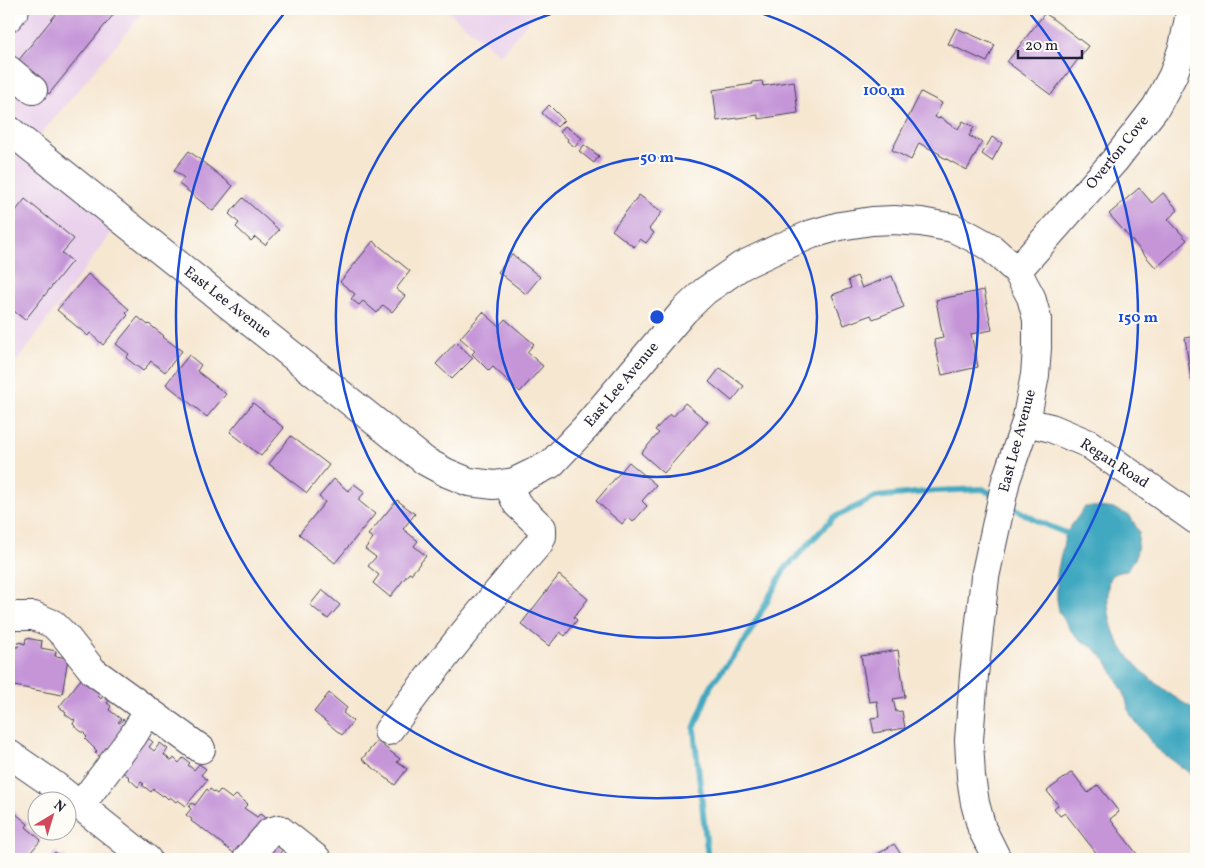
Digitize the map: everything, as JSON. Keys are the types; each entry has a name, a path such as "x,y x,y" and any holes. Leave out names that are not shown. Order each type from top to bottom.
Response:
{"street":[{"path":"9,16 15,9"},
{"name":"Overton Cove","path":"1017,271 1115,160 1156,108 1173,75 1183,47 1190,18"},
{"path":"9,70 33,90"},
{"name":"East Lee Avenue","path":"9,130 425,461 469,482 494,485 514,482 551,464 585,428 684,311 705,291 741,266 812,234 840,226 872,221 921,222 953,228 990,247 1017,271 1032,297 1037,319 1035,375 1026,422 1006,480 985,577 969,740 971,777 975,803 982,829 997,859"},
{"name":"Regan Road","path":"1026,422 1052,428 1089,444 1196,520"},
{"path":"388,731 460,638 540,543 542,528 517,504 507,483"},
{"path":"9,616 34,616 53,624 66,637 92,671 201,749"},
{"path":"80,806 133,736 148,711"},
{"path":"9,754 54,785 147,859"},
{"path":"247,859 270,832 279,829 316,859"}],"shaded area":[{"path":"9,9 146,9 30,147 121,219 9,372"},
{"path":"445,9 539,9 500,55"}],"water":[{"path":"1085,507 1115,509 1130,516 1139,532 1136,557 1127,571 1113,574 1109,579 1108,609 1110,620 1121,646 1139,668 1162,688 1196,710 1196,778 1156,748 1130,714 1124,693 1107,662 1095,649 1079,639 1070,630 1059,611 1057,573 1066,533"}],"building":[{"path":"60,9 118,9 49,94 14,66"},
{"path":"1045,13 1088,46 1051,95 1007,62"},
{"path":"956,28 995,45 987,62 948,44"},
{"path":"762,81 763,86 794,81 798,113 758,119 758,115 717,121 713,90"},
{"path":"921,92 942,103 935,117 939,119 940,117 958,129 963,121 974,127 969,136 982,142 967,170 919,143 911,160 892,150"},
{"path":"549,105 564,120 557,127 542,113"},
{"path":"565,126 582,138 575,147 560,132"},
{"path":"992,137 1002,143 992,161 982,154"},
{"path":"584,145 599,156 594,163 579,151"},
{"path":"189,151 233,186 213,211 179,184 184,178 174,170"},
{"path":"1139,188 1152,203 1163,193 1178,210 1168,219 1187,240 1156,268 1109,214"},
{"path":"639,195 662,212 649,229 654,233 646,243 640,239 634,247 612,230"},
{"path":"243,198 279,230 265,245 255,237 251,241 236,227 239,223 229,214"},
{"path":"25,199 74,239 62,253 72,261 25,320 14,311 9,317 9,220"},
{"path":"373,241 410,271 396,289 405,296 392,312 383,305 377,313 363,301 359,305 351,299 355,294 340,282"},
{"path":"512,254 540,277 526,294 498,272"},
{"path":"88,274 129,309 126,313 128,315 103,345 90,333 88,336 57,310"},
{"path":"857,276 862,288 892,276 904,307 873,319 871,315 844,325 832,295 851,288 848,280"},
{"path":"984,290 992,330 971,334 978,367 942,375 934,340 943,338 936,300"},
{"path":"483,312 499,326 505,319 534,344 527,352 543,366 520,392 493,367 489,371 472,354 475,351 460,338"},
{"path":"138,317 182,351 165,372 151,361 143,371 126,358 129,354 116,344"},
{"path":"1196,336 1196,379 1191,380 1185,338"},
{"path":"456,342 473,358 452,379 436,364"},
{"path":"189,355 201,365 197,371 226,394 207,417 166,384"},
{"path":"720,368 744,386 732,401 709,382"},
{"path":"253,403 284,428 261,456 230,432"},
{"path":"685,403 708,422 664,473 641,453 659,433 655,430 670,414 673,417"},
{"path":"291,436 329,465 307,493 269,464"},
{"path":"629,462 656,485 642,501 647,506 633,522 628,517 622,524 596,501"},
{"path":"334,479 348,491 354,484 365,492 358,500 375,514 335,563 299,534 325,502 319,497"},
{"path":"397,500 415,514 403,529 418,541 414,546 426,556 411,574 409,573 390,597 373,583 379,575 368,566 376,557 365,549 373,538 368,535"},
{"path":"559,575 588,599 574,617 577,620 565,636 560,632 549,646 521,624"},
{"path":"322,590 340,605 328,619 310,605"},
{"path":"26,638 42,641 41,648 56,651 55,656 68,658 62,695 9,685 9,646 18,647 19,642 25,644"},
{"path":"898,650 905,697 893,699 896,712 902,711 905,728 874,733 871,718 879,717 877,701 869,702 861,656"},
{"path":"85,674 101,693 98,696 101,699 104,694 110,699 107,703 111,706 109,710 121,719 118,722 120,723 123,719 129,724 102,758 95,753 97,751 85,739 87,737 85,733 75,727 73,724 75,720 65,714 66,712 59,707"},
{"path":"329,693 347,708 343,713 353,721 342,735 314,712"},
{"path":"145,736 153,742 149,747 154,751 160,743 168,749 164,755 172,761 174,758 179,763 183,758 190,763 188,765 194,770 199,764 206,769 201,775 207,780 186,806 178,800 176,802 170,797 168,799 153,789 151,792 141,782 138,787 118,769"},
{"path":"377,741 400,759 397,762 407,769 395,785 362,759"},
{"path":"1072,772 1088,793 1098,785 1119,812 1110,819 1140,858 1101,859 1065,813 1060,816 1054,808 1058,805 1047,791"},
{"path":"207,789 217,794 220,790 232,799 236,795 248,804 244,808 257,817 260,814 267,819 240,858 191,821 192,819 186,815 191,809 189,807 192,803 195,805"},
{"path":"9,808 28,824 26,827 28,829 28,840 41,840 25,859 9,859"},
{"path":"276,843 283,849 280,853 287,859 262,859"},
{"path":"894,844 904,859 870,859"},
{"path":"55,852 62,857 63,855 69,859 49,859"},
{"path":"290,855 295,859 287,859"}],"waterway":[{"path":"708,859 694,729 711,685 745,641 784,570 833,518 876,497 935,491 983,489 996,497"},
{"path":"1007,504 1039,522 1066,533"}]}
